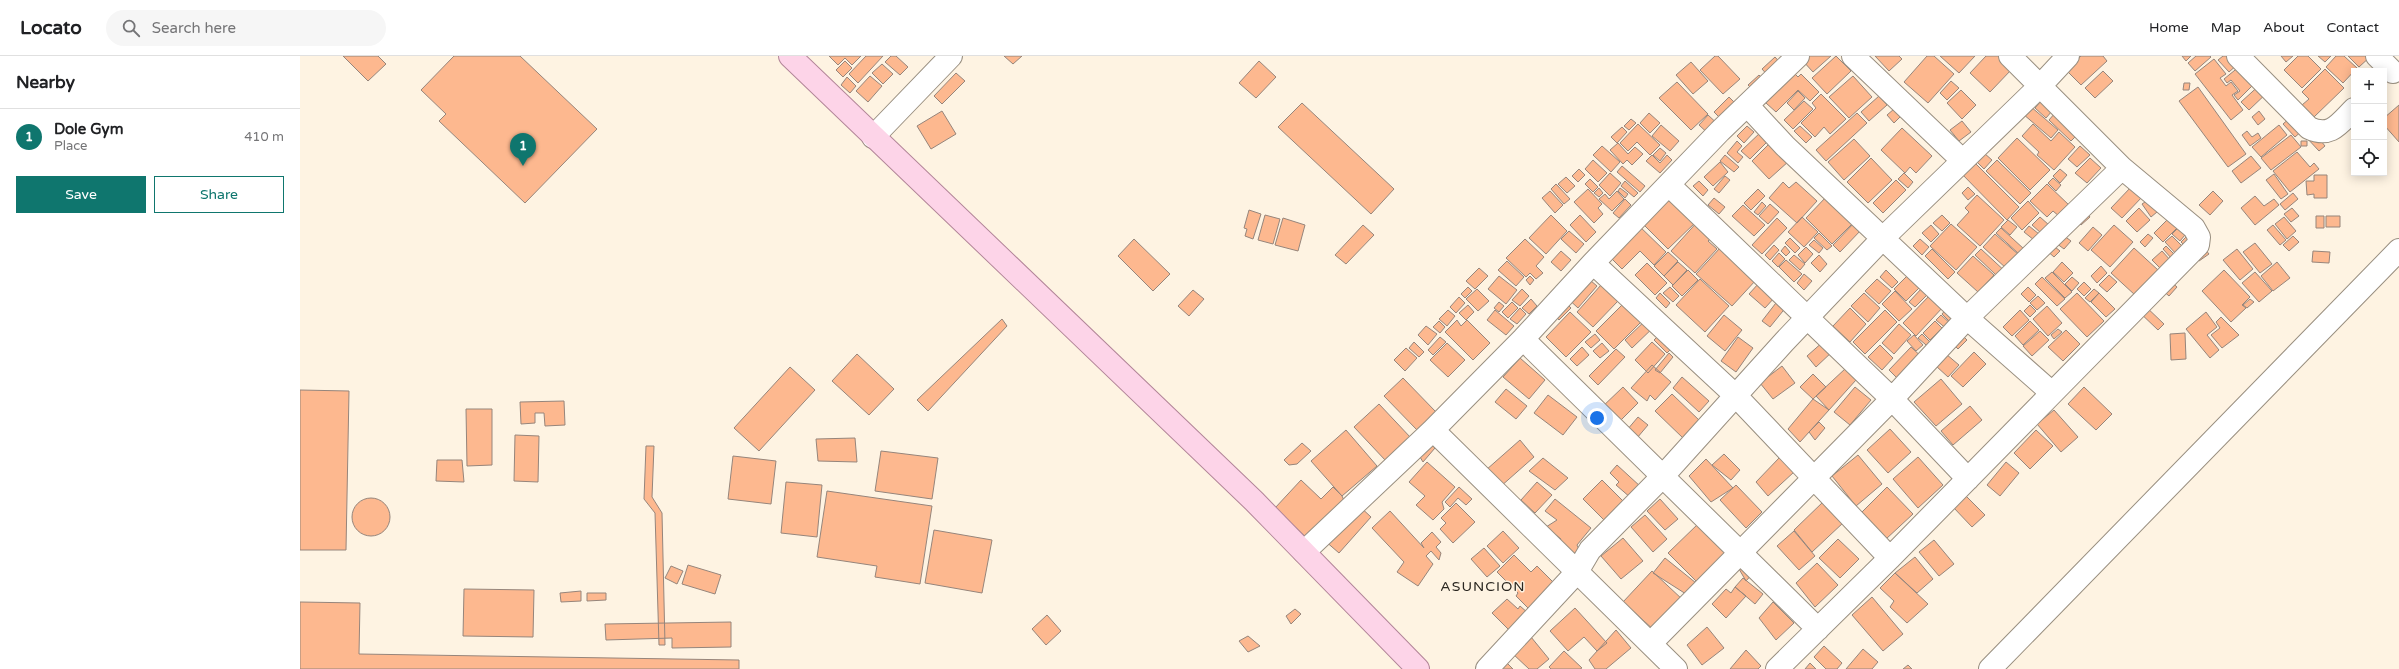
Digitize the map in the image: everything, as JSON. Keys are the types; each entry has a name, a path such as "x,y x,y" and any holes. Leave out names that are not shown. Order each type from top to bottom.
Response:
{"main road":[{"path":"790,56 1254,501 1418,669"}],"street":[{"path":"873,137 951,56"},
{"path":"1304,552 1433,430 1523,339 1593,263 1746,105 1798,56"},
{"path":"1853,56 1962,160"},
{"path":"1777,669 1890,558 2198,245 2199,237 2194,228 2122,168 2041,85 2010,56"},
{"path":"1487,669 1577,572 1590,550 1663,476 1882,238 2041,85 2068,56"},
{"path":"2238,56 2309,128 2318,132 2326,132 2335,127 2351,112"},
{"path":"2377,56 2392,73"},
{"path":"1746,105 1785,146 1882,238 1967,318 2052,394"},
{"path":"1651,643 1892,399 1967,318 2122,168"},
{"path":"1669,185 1806,319 1892,399 1968,479"},
{"path":"1990,669 2399,250"},
{"path":"1593,263 1736,396 1815,477 1890,558"},
{"path":"1523,339 1818,629"},
{"path":"1433,430 1676,669"}],"building":[{"path":"343,56 378,56 386,64 368,81"},
{"path":"454,56 520,56 597,129 525,203 439,121 446,114 421,90"},
{"path":"829,56 861,56 852,65 845,58 838,65"},
{"path":"866,56 883,56 858,83 849,74"},
{"path":"891,56 896,56 908,67 900,75 885,62"},
{"path":"1004,56 1022,56 1013,64"},
{"path":"1715,56 1718,56 1740,79 1723,94 1700,70"},
{"path":"1806,56 1831,56 1813,72 1802,60"},
{"path":"1836,56 1851,71 1827,94 1812,78"},
{"path":"1875,56 1899,56 1902,59 1889,71"},
{"path":"1927,56 1934,56 1954,74 1928,103 1904,82"},
{"path":"1940,56 1975,56 1959,73"},
{"path":"1986,56 1998,56 2012,69 1990,92 1970,73"},
{"path":"2081,56 2103,56 2107,61 2081,85 2066,70"},
{"path":"2182,56 2191,56 2186,61"},
{"path":"2196,56 2211,57 2195,71 2188,63"},
{"path":"2223,56 2230,56 2238,64 2229,72 2218,60"},
{"path":"2281,56 2293,56 2286,62"},
{"path":"2298,56 2308,56 2321,69 2302,88 2284,70"},
{"path":"2318,56 2331,56 2325,62"},
{"path":"2336,56 2344,56 2357,68 2351,68 2351,74 2343,83 2326,67"},
{"path":"2348,56 2371,56 2359,67"},
{"path":"1775,57 1783,66 1770,78 1762,69"},
{"path":"2214,59 2226,74 2220,78 2226,86 2231,82 2238,91 2232,95 2243,110 2231,120 2195,74"},
{"path":"845,61 852,68 843,77 836,70"},
{"path":"1259,61 1276,77 1256,98 1239,83"},
{"path":"1691,62 1708,81 1693,94 1676,75"},
{"path":"882,64 893,74 883,84 872,73"},
{"path":"2240,66 2255,83 2238,100 2234,95 2240,91 2231,80 2227,83 2224,79"},
{"path":"2325,69 2344,88 2314,117 2302,105 2309,99 2302,92"},
{"path":"2103,71 2113,81 2095,98 2085,88"},
{"path":"956,73 965,81 942,104 934,96"},
{"path":"1795,74 1798,77 1801,74 1819,92 1810,101 1798,90 1776,112 1766,103"},
{"path":"1759,75 1766,82 1755,92 1748,85"},
{"path":"870,76 882,86 868,102 856,91"},
{"path":"1853,76 1872,97 1849,118 1829,97"},
{"path":"847,77 856,86 850,93 841,85"},
{"path":"1951,81 1959,88 1947,100 1940,93"},
{"path":"1677,82 1708,114 1691,130 1659,98"},
{"path":"2263,82 2270,90 2249,110 2241,102"},
{"path":"2184,83 2190,83 2189,90 2183,90"},
{"path":"2198,87 2246,154 2228,167 2179,101"},
{"path":"1961,90 1976,105 1962,119 1947,103"},
{"path":"1798,91 1805,98 1794,110 1787,103"},
{"path":"1821,94 1846,119 1830,134 1824,127 1815,137 1801,123 1816,108 1812,103"},
{"path":"1879,96 1887,105 1869,121 1861,112"},
{"path":"1729,97 1740,108 1725,123 1714,112"},
{"path":"1804,101 1813,109 1793,129 1784,120"},
{"path":"2041,101 2052,111 2046,118 2035,108"},
{"path":"1302,103 1394,189 1371,214 1278,127"},
{"path":"2399,105 2399,142 2387,128 2387,115"},
{"path":"2030,106 2058,130 2051,138 2023,114"},
{"path":"1894,109 1901,116 1894,123 1887,115"},
{"path":"942,111 956,134 931,149 917,126"},
{"path":"2259,111 2265,119 2258,125 2252,117"},
{"path":"1649,113 1660,123 1650,133 1640,123"},
{"path":"1857,113 1867,123 1826,161 1816,150"},
{"path":"2055,113 2077,135 2071,141 2049,120"},
{"path":"1708,115 1721,127 1712,137 1699,125"},
{"path":"2291,117 2303,130 2295,137 2283,124"},
{"path":"1631,119 1636,123 1629,130 1624,126"},
{"path":"1962,121 1971,132 1959,141 1950,130"},
{"path":"1638,124 1660,145 1650,155 1637,142 1628,151 1620,143"},
{"path":"2033,124 2051,141 2059,132 2075,147 2054,170 2037,155 2039,152 2022,136"},
{"path":"1661,125 1679,141 1670,151 1652,136"},
{"path":"2279,125 2287,135 2261,157 2252,147"},
{"path":"1747,126 1754,132 1744,143 1737,136"},
{"path":"1800,126 1812,137 1806,143 1794,131"},
{"path":"1622,127 1627,132 1617,143 1611,137"},
{"path":"1902,128 1932,156 1916,173 1910,167 1905,173 1881,150"},
{"path":"1762,131 1770,139 1750,159 1741,151"},
{"path":"2247,131 2252,137 2258,133 2261,138 2250,146 2242,135"},
{"path":"2313,131 2325,146 2319,151 2306,137"},
{"path":"2291,135 2301,147 2271,170 2261,158"},
{"path":"2017,138 2050,170 2030,190 1998,158"},
{"path":"1854,139 1870,156 1844,180 1828,162"},
{"path":"1737,141 1742,146 1737,152 1743,157 1738,163 1727,153"},
{"path":"2301,141 2307,141 2307,146 2301,146"},
{"path":"1771,142 1789,161 1769,179 1752,161"},
{"path":"1618,143 1628,154 1635,147 1643,154 1632,165 1627,160 1623,164 1610,150"},
{"path":"1602,146 1620,162 1611,172 1593,155"},
{"path":"2080,146 2090,155 2077,167 2068,159"},
{"path":"1660,148 1666,153 1660,161 1653,155"},
{"path":"2297,152 2310,167 2314,163 2319,169 2290,192 2273,171"},
{"path":"1984,153 1992,160 1984,169 1976,161"},
{"path":"1652,155 1660,163 1667,155 1672,160 1660,173 1646,161"},
{"path":"1725,155 1739,167 1734,172 1720,161"},
{"path":"2251,156 2261,168 2241,183 2232,171"},
{"path":"1871,158 1892,180 1868,203 1847,182"},
{"path":"1970,158 2019,207 2007,220 1958,170"},
{"path":"2090,158 2101,168 2087,183 2075,173"},
{"path":"1593,160 1607,173 1598,182 1585,169"},
{"path":"1997,160 2031,193 2020,204 1986,171"},
{"path":"1720,162 1728,172 1713,186 1704,177"},
{"path":"1622,166 1645,186 1640,192 1617,172"},
{"path":"1579,169 1585,175 1578,182 1572,176"},
{"path":"2060,169 2067,175 2060,183 2053,176"},
{"path":"1610,173 1621,183 1610,196 1599,185"},
{"path":"1904,173 1913,182 1908,188 1898,179"},
{"path":"2274,174 2288,194 2281,199 2266,180"},
{"path":"2314,175 2327,175 2327,198 2314,198 2314,194 2307,195 2306,181 2314,181"},
{"path":"1725,176 1730,180 1719,193 1714,189"},
{"path":"1566,177 1575,186 1567,193 1558,184"},
{"path":"2053,178 2061,185 2056,191 2048,183"},
{"path":"1590,179 1598,187 1593,192 1585,184"},
{"path":"1896,180 1906,190 1883,213 1873,203"},
{"path":"1625,181 1638,193 1634,197 1621,186"},
{"path":"1699,181 1708,190 1703,196 1693,186"},
{"path":"1783,182 1789,188 1796,182 1817,201 1797,223 1769,198"},
{"path":"1556,184 1570,199 1564,204 1551,189"},
{"path":"2047,184 2070,206 2060,217 2053,211 2047,217 2030,201"},
{"path":"2132,186 2143,196 2122,218 2111,208"},
{"path":"1968,187 1975,194 1968,200 1962,193"},
{"path":"1599,188 1603,193 1599,197 1594,193"},
{"path":"1620,188 1628,194 1625,198 1618,191"},
{"path":"1588,189 1602,204 1598,208 1603,214 1594,223 1574,202"},
{"path":"1758,189 1765,196 1751,210 1744,203"},
{"path":"1550,191 1563,205 1555,213 1542,198"},
{"path":"1617,191 1624,199 1612,211 1599,199 1605,194 1609,199"},
{"path":"1670,191 1698,220 1668,249 1639,220"},
{"path":"2213,191 2223,201 2210,215 2199,205"},
{"path":"2293,193 2298,199 2285,210 2280,204"},
{"path":"1977,195 2004,220 1980,246 1957,225 1969,212 1965,208"},
{"path":"1827,196 1854,222 1832,244 1806,218"},
{"path":"2255,196 2264,206 2274,199 2279,205 2255,225 2241,208"},
{"path":"1714,198 1725,207 1719,214 1708,205"},
{"path":"1625,199 1631,205 1619,218 1613,213"},
{"path":"2148,200 2157,212 2151,217 2142,204"},
{"path":"2028,201 2039,213 2022,230 2011,218"},
{"path":"1762,202 1766,206 1758,215 1754,212"},
{"path":"1770,204 1779,212 1768,224 1759,216"},
{"path":"1743,205 1765,225 1754,236 1732,216"},
{"path":"2139,208 2150,220 2137,232 2126,221"},
{"path":"2292,208 2299,216 2291,222 2284,214"},
{"path":"1249,210 1261,214 1253,239 1245,236 1247,229 1244,228"},
{"path":"2086,212 2090,217 2081,225 2077,221"},
{"path":"1265,215 1280,219 1273,244 1258,240"},
{"path":"1551,215 1567,231 1546,254 1529,238"},
{"path":"1580,215 1596,232 1586,242 1570,225"},
{"path":"1942,215 1950,223 1942,231 1933,223"},
{"path":"2316,216 2324,216 2324,228 2316,228"},
{"path":"2326,216 2340,216 2340,227 2326,227"},
{"path":"1802,217 1818,232 1804,247 1788,232"},
{"path":"2040,217 2049,225 2041,233 2032,225"},
{"path":"2284,217 2296,231 2287,239 2275,224"},
{"path":"1283,218 1305,225 1298,251 1275,245"},
{"path":"1777,218 1787,228 1762,254 1752,245"},
{"path":"2169,218 2178,227 2163,242 2154,233"},
{"path":"1699,220 1715,235 1708,241 1717,249 1695,273 1671,251"},
{"path":"2008,220 2017,227 2010,235 2001,227"},
{"path":"1855,222 1862,229 1840,252 1833,245"},
{"path":"1636,223 1666,252 1654,265 1640,251 1622,269 1606,253"},
{"path":"1951,224 1977,247 1956,270 1930,246"},
{"path":"1363,225 1374,235 1346,264 1335,255"},
{"path":"1931,225 1939,234 1931,242 1922,233"},
{"path":"2114,225 2133,242 2110,267 2091,250"},
{"path":"2273,225 2286,240 2280,245 2267,230"},
{"path":"2029,226 2039,234 2034,240 2024,232"},
{"path":"2093,227 2102,235 2088,251 2079,243"},
{"path":"2001,228 2024,249 2019,254 1996,233"},
{"path":"2178,228 2185,235 2180,241 2172,234"},
{"path":"1569,231 1584,244 1576,253 1561,239"},
{"path":"1819,233 1832,246 1827,250 1814,238"},
{"path":"1995,234 2019,255 2007,269 1983,247"},
{"path":"2148,234 2153,238 2145,247 2140,242"},
{"path":"2063,235 2071,241 2064,249 2056,243"},
{"path":"2172,236 2185,249 2178,256 2165,242"},
{"path":"2293,236 2299,242 2289,251 2283,245"},
{"path":"2186,237 2191,242 2186,247 2181,242"},
{"path":"1790,238 1800,248 1795,253 1785,243"},
{"path":"1134,239 1170,274 1153,291 1118,256"},
{"path":"1525,239 1544,257 1536,266 1543,273 1536,279 1530,273 1526,277 1506,258"},
{"path":"1920,239 1929,247 1922,255 1913,246"},
{"path":"1814,240 1823,248 1819,253 1809,245"},
{"path":"2050,243 2060,251 2054,257 2045,249"},
{"path":"2255,243 2272,264 2260,273 2243,252"},
{"path":"1774,245 1779,250 1770,260 1765,255"},
{"path":"1785,246 1790,252 1786,256 1781,251"},
{"path":"2166,246 2176,256 2172,259 2163,249"},
{"path":"1806,247 1813,254 1805,263 1798,255"},
{"path":"1720,248 1756,280 1732,306 1696,274"},
{"path":"2134,248 2158,270 2135,295 2111,273"},
{"path":"2204,248 2209,254 2199,261 2194,256"},
{"path":"1932,249 1955,272 1948,279 1925,256"},
{"path":"1981,249 2008,274 1996,275 1975,255"},
{"path":"2237,249 2253,269 2240,280 2223,260"},
{"path":"1561,251 1571,260 1561,271 1551,262"},
{"path":"2162,251 2171,261 2161,269 2152,260"},
{"path":"2313,251 2330,252 2329,263 2312,262"},
{"path":"1668,252 1678,261 1664,276 1654,266"},
{"path":"1779,253 1785,259 1778,267 1772,261"},
{"path":"1794,255 1805,264 1800,270 1789,260"},
{"path":"1819,255 1827,264 1820,272 1811,263"},
{"path":"1973,256 1994,275 1978,292 1957,273"},
{"path":"1786,260 1802,274 1794,282 1779,267"},
{"path":"1507,261 1524,277 1516,286 1498,270"},
{"path":"1678,262 1687,270 1673,285 1664,276"},
{"path":"2062,262 2073,273 2064,282 2053,272"},
{"path":"2277,262 2290,278 2273,291 2261,276"},
{"path":"1647,263 1667,283 1655,295 1635,275"},
{"path":"2101,266 2107,273 2097,283 2091,276"},
{"path":"1479,268 1488,276 1475,289 1466,281"},
{"path":"1688,270 1698,280 1682,296 1672,286"},
{"path":"1886,270 1898,282 1892,288 1880,277"},
{"path":"2224,270 2250,297 2242,305 2246,308 2231,322 2202,291"},
{"path":"1911,272 1923,284 1906,301 1894,289"},
{"path":"2052,272 2072,292 2065,298 2045,278"},
{"path":"2255,272 2272,291 2259,302 2242,283"},
{"path":"1804,274 1812,281 1804,290 1797,283"},
{"path":"1584,275 1597,286 1578,308 1565,296"},
{"path":"2109,275 2117,282 2107,292 2099,285"},
{"path":"1499,276 1517,290 1506,304 1488,289"},
{"path":"1530,276 1534,280 1530,285 1526,280"},
{"path":"2042,277 2065,299 2057,306 2035,284"},
{"path":"2072,277 2079,283 2072,291 2065,284"},
{"path":"1700,279 1729,306 1705,332 1676,305"},
{"path":"1877,279 1891,291 1879,304 1865,291"},
{"path":"2168,279 2177,287 2169,296 2160,288"},
{"path":"2084,282 2091,289 2084,296 2077,289"},
{"path":"1759,283 1775,297 1765,308 1749,294"},
{"path":"1601,285 1618,301 1593,327 1577,312"},
{"path":"1468,287 1472,291 1465,298 1461,294"},
{"path":"1670,287 1679,296 1673,302 1663,293"},
{"path":"2028,287 2036,295 2029,302 2021,294"},
{"path":"1922,288 1928,294 1915,307 1909,302"},
{"path":"1477,289 1489,301 1478,311 1466,299"},
{"path":"1522,289 1529,296 1520,306 1512,300"},
{"path":"2094,289 2099,293 2090,302 2085,298"},
{"path":"1193,290 1204,299 1189,316 1178,306"},
{"path":"1895,291 1912,309 1899,321 1882,304"},
{"path":"1660,293 1670,303 1666,308 1656,298"},
{"path":"1864,293 1880,308 1868,322 1851,306"},
{"path":"2077,293 2104,321 2087,337 2060,309"},
{"path":"2099,293 2115,309 2106,317 2091,302"},
{"path":"1931,294 1944,306 1916,336 1903,323"},
{"path":"2038,296 2045,303 2037,310 2030,303"},
{"path":"1459,297 1465,303 1456,313 1450,307"},
{"path":"1531,299 1537,306 1529,314 1522,308"},
{"path":"1562,299 1571,308 1559,320 1551,311"},
{"path":"1628,299 1646,317 1614,349 1596,331"},
{"path":"1779,299 1787,306 1770,327 1762,321"},
{"path":"2250,299 2254,302 2247,308 2243,305"},
{"path":"1499,302 1504,306 1499,312 1494,308"},
{"path":"1512,302 1518,308 1508,318 1502,312"},
{"path":"2142,303 2164,324 2158,330 2136,309"},
{"path":"1468,305 1474,312 1466,320 1459,313"},
{"path":"2030,305 2036,311 2030,317 2024,311"},
{"path":"2047,306 2062,323 2048,336 2033,319"},
{"path":"1948,307 1958,316 1951,323 1942,314"},
{"path":"1520,308 1526,314 1517,324 1510,319"},
{"path":"1850,308 1866,324 1850,342 1833,326"},
{"path":"1448,310 1455,316 1447,326 1439,319"},
{"path":"1495,310 1514,326 1506,335 1487,320"},
{"path":"1885,310 1897,322 1865,354 1853,342"},
{"path":"2020,310 2029,320 2012,336 2003,327"},
{"path":"1570,312 1591,332 1566,357 1546,337"},
{"path":"2206,312 2217,327 2207,335 2219,350 2210,358 2186,329"},
{"path":"1724,315 1742,330 1725,351 1707,336"},
{"path":"1941,315 1952,325 1948,330 1936,320"},
{"path":"1649,317 1657,324 1632,348 1625,340"},
{"path":"2221,317 2239,335 2222,348 2211,335 2220,328 2216,322"},
{"path":"1002,319 1007,326 928,411 917,400"},
{"path":"1457,320 1461,326 1467,320 1490,343 1473,360 1445,332"},
{"path":"1439,321 1445,327 1440,333 1433,327"},
{"path":"1935,321 1942,328 1930,340 1923,333"},
{"path":"2030,321 2039,330 2023,345 2015,336"},
{"path":"1899,324 1911,335 1894,354 1882,343"},
{"path":"1426,326 1437,334 1428,345 1418,335"},
{"path":"2058,329 2062,332 2054,339 2051,335"},
{"path":"2066,330 2080,344 2063,361 2048,347"},
{"path":"2040,331 2049,340 2032,356 2023,346"},
{"path":"1661,333 1674,346 1667,353 1654,340"},
{"path":"1960,333 1967,340 1958,349 1951,342"},
{"path":"2185,333 2186,359 2171,360 2170,334"},
{"path":"1595,334 1600,340 1591,348 1585,342"},
{"path":"1922,334 1930,342 1933,351 1918,338"},
{"path":"1914,335 1923,345 1916,351 1907,341"},
{"path":"1440,337 1446,342 1433,355 1428,350"},
{"path":"1738,337 1753,348 1736,372 1721,361"},
{"path":"1824,341 1833,351 1816,367 1807,356"},
{"path":"1414,342 1424,352 1419,357 1409,348"},
{"path":"1652,342 1665,354 1648,373 1635,360"},
{"path":"1447,343 1465,360 1448,377 1430,360"},
{"path":"1602,343 1609,351 1600,358 1593,351"},
{"path":"1880,345 1893,358 1882,370 1868,357"},
{"path":"1582,347 1589,355 1577,366 1570,359"},
{"path":"1911,347 1926,361 1903,384 1889,370"},
{"path":"1406,348 1417,358 1405,371 1394,360"},
{"path":"1616,349 1625,357 1598,385 1589,376"},
{"path":"1974,352 1986,364 1963,387 1951,376"},
{"path":"1669,353 1673,357 1660,373 1655,370"},
{"path":"857,354 894,389 869,415 832,381"},
{"path":"1946,354 1959,365 1948,377 1936,366"},
{"path":"1520,358 1545,380 1529,399 1503,377"},
{"path":"1652,365 1671,382 1655,400 1650,395 1647,401 1631,388"},
{"path":"1782,366 1795,383 1773,399 1760,383"},
{"path":"790,367 815,390 759,451 734,428"},
{"path":"1846,368 1856,380 1829,410 1816,396"},
{"path":"1813,374 1826,387 1813,399 1800,387"},
{"path":"1682,377 1709,401 1699,412 1673,388"},
{"path":"1403,378 1436,412 1417,430 1384,396"},
{"path":"1941,379 1962,404 1936,426 1914,402"},
{"path":"1623,387 1638,403 1616,425 1600,409"},
{"path":"1855,387 1871,400 1850,425 1834,412"},
{"path":"2084,387 2112,414 2096,430 2068,404"},
{"path":"1506,389 1527,406 1516,419 1495,402"},
{"path":"300,390 349,391 346,550 300,550"},
{"path":"1672,394 1701,422 1684,439 1655,411"},
{"path":"1548,395 1577,417 1563,435 1534,413"},
{"path":"1813,399 1829,410 1800,442 1788,429"},
{"path":"564,401 565,425 545,426 544,413 535,413 535,423 521,424 520,402"},
{"path":"1379,404 1411,438 1386,461 1354,427"},
{"path":"1970,406 1982,420 1953,445 1941,431"},
{"path":"466,409 492,409 492,465 467,466"},
{"path":"2054,410 2078,437 2061,452 2037,424"},
{"path":"1638,417 1648,425 1637,438 1627,430"},
{"path":"1819,422 1825,428 1815,440 1809,432"},
{"path":"1890,429 1911,452 1888,473 1867,450"},
{"path":"1346,430 1377,466 1342,496 1311,461"},
{"path":"2036,430 2053,446 2030,469 2014,453"},
{"path":"515,435 539,436 538,482 514,481"},
{"path":"855,438 857,462 818,461 816,439"},
{"path":"1520,440 1534,457 1500,487 1486,470"},
{"path":"1427,441 1435,448 1423,462 1417,452"},
{"path":"1302,443 1311,451 1297,464 1289,465 1284,460"},
{"path":"646,446 654,446 652,497 662,513 665,645 659,645 655,513 644,499"},
{"path":"881,451 938,458 932,499 875,491"},
{"path":"1724,454 1740,470 1731,480 1712,465"},
{"path":"1858,455 1882,484 1856,506 1832,476"},
{"path":"733,456 776,461 771,504 728,499"},
{"path":"1780,457 1794,472 1768,496 1756,482"},
{"path":"1918,457 1943,485 1918,508 1893,479"},
{"path":"1543,458 1568,478 1555,490 1529,471"},
{"path":"1706,459 1733,488 1711,502 1689,476"},
{"path":"437,460 462,460 464,482 436,481"},
{"path":"1427,462 1455,487 1442,502 1444,509 1433,520 1416,505 1425,496 1409,482"},
{"path":"2006,462 2019,473 2000,496 1987,485"},
{"path":"1617,465 1641,487 1631,498 1616,485 1619,482 1610,473"},
{"path":"1301,480 1321,499 1333,487 1342,496 1347,507 1312,543 1275,508"},
{"path":"1602,480 1626,504 1607,523 1583,499"},
{"path":"786,482 822,485 817,537 781,533"},
{"path":"1537,482 1552,495 1535,513 1521,500"},
{"path":"1736,485 1762,512 1746,528 1720,500"},
{"path":"1459,487 1472,499 1466,505 1458,498 1450,507 1445,502"},
{"path":"1887,487 1913,514 1886,539 1861,513"},
{"path":"827,491 932,506 920,584 875,577 877,566 817,557"},
{"path":"1965,495 1985,515 1972,527 1953,507"},
{"path":"367,498 375,498 382,501 387,506 390,517 387,528 382,533 375,536 367,536 360,533 355,528 352,521 352,513 355,506 360,501"},
{"path":"1555,499 1591,528 1577,545 1581,554 1570,563 1556,546 1561,539 1546,527 1557,520 1545,511"},
{"path":"1660,499 1678,519 1665,530 1647,511"},
{"path":"1824,501 1844,522 1812,552 1794,530"},
{"path":"1456,503 1475,522 1453,543 1440,529 1446,523 1441,518"},
{"path":"1357,504 1371,517 1339,553 1324,540"},
{"path":"1390,511 1424,548 1421,543 1432,532 1441,542 1436,547 1441,553 1439,560 1431,551 1426,556 1433,564 1418,586 1397,572 1404,562 1372,528"},
{"path":"1645,515 1667,539 1653,552 1631,527"},
{"path":"1699,523 1730,554 1699,584 1668,553"},
{"path":"934,530 992,540 982,593 925,583"},
{"path":"1503,531 1519,548 1503,563 1487,546"},
{"path":"1794,531 1815,556 1799,570 1777,546"},
{"path":"1623,538 1643,561 1621,579 1601,556"},
{"path":"1838,539 1859,559 1840,578 1819,558"},
{"path":"1934,540 1954,564 1939,576 1919,552"},
{"path":"1484,548 1500,566 1487,577 1471,559"},
{"path":"1514,555 1531,572 1537,566 1559,588 1533,613 1516,596 1518,593 1497,572"},
{"path":"1915,557 1933,579 1917,593 1895,573"},
{"path":"1665,558 1701,587 1686,594 1653,573"},
{"path":"1744,563 1754,572 1746,581 1739,569"},
{"path":"1817,563 1838,585 1815,607 1796,583"},
{"path":"688,565 721,575 715,594 682,584"},
{"path":"671,566 683,571 677,584 665,578"},
{"path":"1652,571 1683,600 1655,631 1623,602"},
{"path":"1895,573 1928,604 1907,623 1890,607 1894,601 1880,588"},
{"path":"1743,578 1763,594 1755,604 1735,587"},
{"path":"1735,587 1746,596 1726,618 1712,604 1726,589 1731,593"},
{"path":"464,589 534,590 533,637 463,636"},
{"path":"581,591 581,601 561,602 560,593"},
{"path":"587,593 606,593 606,600 587,601"},
{"path":"1872,597 1903,634 1883,651 1852,615"},
{"path":"1507,599 1518,609 1520,606 1528,613 1510,631 1492,613"},
{"path":"300,602 360,603 359,654 739,660 739,669 300,669"},
{"path":"1773,602 1794,623 1776,640 1759,618"},
{"path":"1575,608 1607,643 1597,651 1584,637 1568,651 1550,631"},
{"path":"1295,609 1301,614 1291,624 1286,616"},
{"path":"1047,615 1061,631 1046,645 1032,629"},
{"path":"731,622 731,647 672,648 672,638 606,640 605,624"},
{"path":"1707,627 1724,648 1702,665 1687,645"},
{"path":"1616,630 1631,648 1606,669 1595,669 1589,660"},
{"path":"1248,636 1260,646 1248,652 1239,641"},
{"path":"1531,637 1549,659 1537,669 1529,669 1512,653"},
{"path":"1824,646 1842,663 1837,669 1826,669 1814,657"},
{"path":"1863,649 1878,662 1872,669 1846,669"},
{"path":"1746,650 1761,666 1758,669 1730,669"},
{"path":"1564,651 1582,668 1551,669 1549,667"},
{"path":"1506,662 1513,669 1500,669"},
{"path":"1810,663 1816,669 1805,669"},
{"path":"1908,665 1912,669 1903,669"}],"place":[{"name":"Dole Gym","path":"523,166"}],"district":[{"name":"ASUNCION","path":"1483,586"}]}
